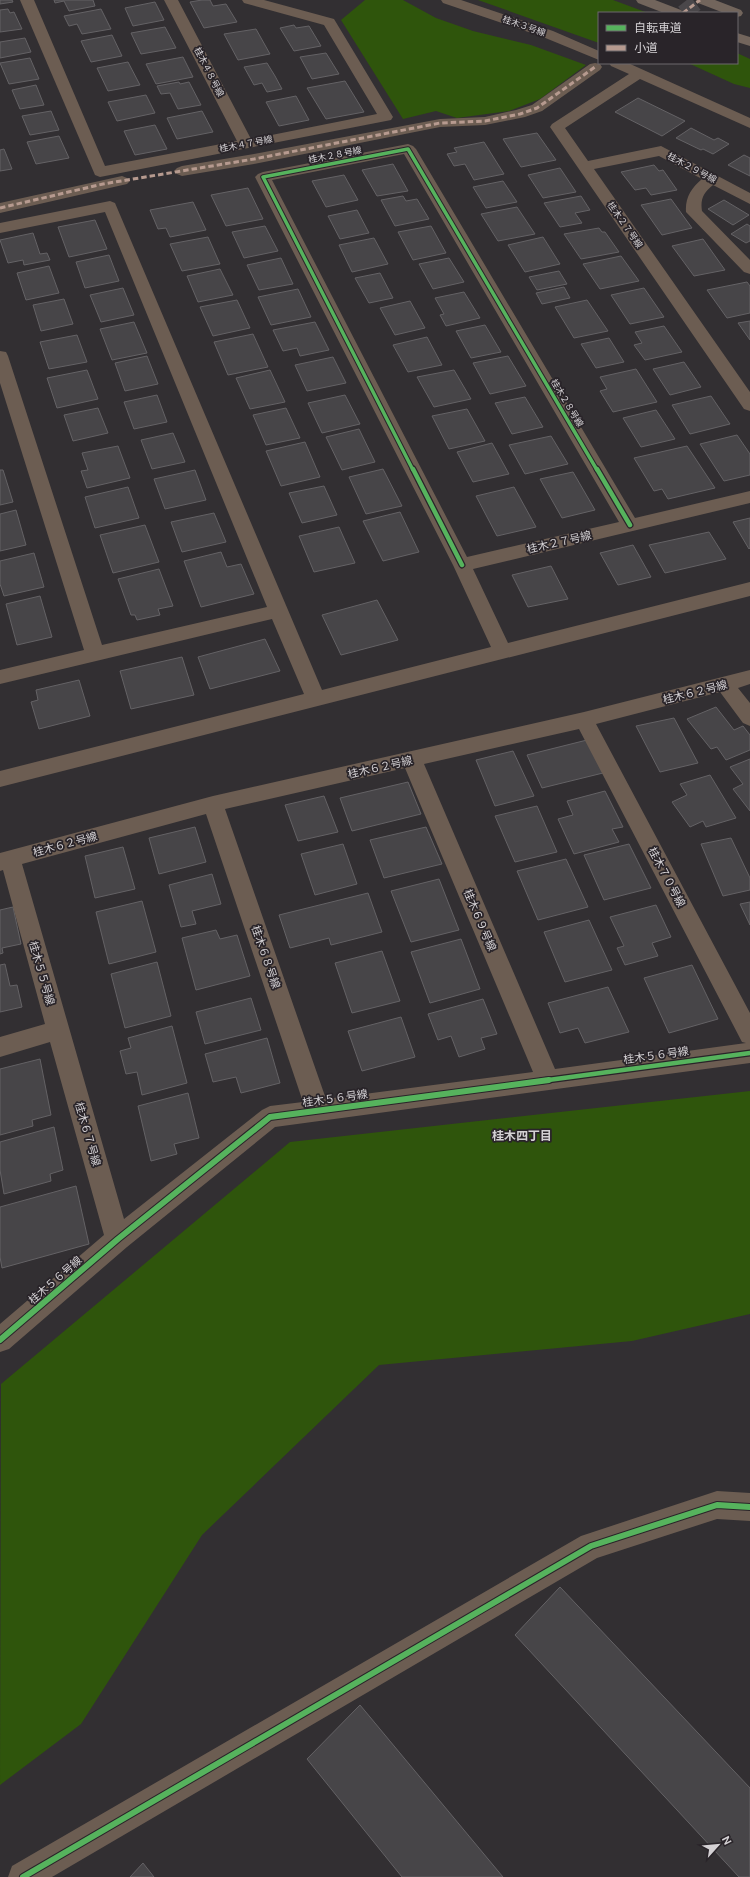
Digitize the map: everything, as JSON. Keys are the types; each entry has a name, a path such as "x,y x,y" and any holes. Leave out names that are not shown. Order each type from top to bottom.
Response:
{"highway":[{"path":"643,0 673,12"},
{"path":"703,0 734,12"},
{"path":"738,13 750,18"},
{"path":"738,37 750,42"}],"street":[{"name":"桂木４７号線","path":"27,0 100,172 386,117 328,22 249,0"},
{"name":"桂木４８号線","path":"171,0 246,144"},
{"name":"桂木３号線","path":"448,0 548,34 597,61"},
{"path":"0,208 103,184 254,159 440,123 485,122 520,114 537,108 597,61"},
{"path":"618,64 750,124"},
{"name":"桂木２７号線","path":"640,73 556,127 750,405"},
{"name":"桂木２８号線","path":"462,565 263,177 408,149 630,526"},
{"name":"桂木２９号線","path":"584,166 661,152 750,199"},
{"path":"712,179 689,199 693,203 694,212 745,270"},
{"path":"0,228 110,206 278,611 316,698"},
{"path":"0,356 95,653"},
{"name":"桂木２７号線","path":"462,565 750,497"},
{"path":"462,565 503,652"},
{"path":"0,779 750,588"},
{"path":"0,677 95,653 278,611"},
{"name":"桂木６２号線","path":"5,860 213,804 584,720 750,678"},
{"path":"725,685 750,718"},
{"name":"桂木７０号線","path":"584,720 750,1035"},
{"name":"桂木６９号線","path":"412,760 548,1080"},
{"name":"桂木６８号線","path":"213,804 318,1111"},
{"name":"桂木５５号線","path":"5,860 58,1030"},
{"path":"0,1047 58,1030"},
{"name":"桂木６７号線","path":"58,1030 118,1239"},
{"name":"桂木５６号線","path":"0,1340 118,1239 270,1116 318,1111 750,1053"},
{"path":"23,1877 591,1546 717,1505 750,1507"}],"green space":[{"path":"365,0 403,0 436,18 473,31 531,45 586,65 540,99 509,111 457,118 436,111 403,119 341,20"},
{"path":"478,0 613,0 645,12 598,12 598,43"},
{"path":"738,53 750,59 750,88 734,84 690,64 738,64"},
{"path":"750,1091 750,1314 632,1341 379,1365 202,1535 81,1724 0,1785 1,1384 290,1142"}],"building":[{"path":"0,0 12,0 13,2 0,4"},
{"path":"54,0 93,0 95,6 69,11 64,1 55,3"},
{"path":"210,0 213,6 226,4 237,22 204,28 190,2"},
{"path":"155,2 164,20 133,26 125,8"},
{"path":"8,9 10,13 14,12 22,29 0,32 0,10"},
{"path":"101,9 111,29 82,34 77,24 69,26 64,16"},
{"path":"294,25 296,28 309,26 321,46 294,51 280,28"},
{"path":"165,27 176,48 141,54 131,33"},
{"path":"256,29 270,54 238,60 224,34"},
{"path":"112,35 122,56 91,62 81,41"},
{"path":"25,38 31,52 0,58 0,42"},
{"path":"326,53 339,74 312,79 300,57"},
{"path":"183,57 193,77 156,84 146,64"},
{"path":"30,58 39,79 9,84 0,63"},
{"path":"128,62 140,85 108,91 97,68"},
{"path":"267,63 282,89 267,92 262,83 254,85 244,67"},
{"path":"345,81 364,112 326,119 307,88"},
{"path":"179,82 180,84 189,82 201,105 178,109 170,93 161,94 157,86"},
{"path":"36,85 44,105 20,109 12,90"},
{"path":"146,95 155,113 117,121 108,102"},
{"path":"296,96 309,120 279,126 266,102"},
{"path":"638,98 685,121 662,136 615,112"},
{"path":"51,111 59,130 30,135 22,116"},
{"path":"202,111 213,132 177,139 167,118"},
{"path":"155,125 167,149 135,155 124,131"},
{"path":"691,128 714,140 718,138 729,144 713,154 676,138"},
{"path":"537,133 556,160 521,167 503,139"},
{"path":"59,136 69,158 36,164 27,142"},
{"path":"484,142 504,174 474,180 465,164 454,166 447,154 457,152 454,148"},
{"path":"4,149 12,169 0,171 0,150"},
{"path":"744,155 750,158 750,176 728,165"},
{"path":"393,164 408,191 377,196 362,170"},
{"path":"654,165 659,171 663,170 677,190 651,195 646,188 635,190 621,172"},
{"path":"560,168 576,192 543,198 528,175"},
{"path":"344,175 358,200 326,207 312,181"},
{"path":"503,181 517,202 486,208 473,187"},
{"path":"248,188 263,219 226,226 211,195"},
{"path":"403,196 406,201 417,199 429,219 395,226 381,200"},
{"path":"581,196 590,210 575,213 582,223 560,227 544,203"},
{"path":"671,199 692,228 662,235 641,205"},
{"path":"724,200 749,215 733,225 708,209"},
{"path":"193,202 206,230 170,237 166,228 158,229 150,210"},
{"path":"517,207 535,234 498,241 481,214"},
{"path":"357,210 369,233 340,239 328,216"},
{"path":"95,220 107,249 69,257 58,227"},
{"path":"747,224 750,226 750,241 746,243 731,234"},
{"path":"265,226 278,251 244,258 232,232"},
{"path":"431,226 446,253 413,260 398,232"},
{"path":"599,228 602,232 605,232 619,252 581,259 564,234"},
{"path":"33,233 40,254 47,253 50,260 24,265 23,260 8,263 0,240"},
{"path":"208,237 220,264 182,271 170,244"},
{"path":"543,237 560,264 525,272 508,245"},
{"path":"374,238 388,264 352,272 339,245"},
{"path":"703,239 725,270 694,276 672,246"},
{"path":"109,255 119,281 85,288 76,262"},
{"path":"621,256 639,281 600,289 583,264"},
{"path":"281,258 293,284 259,290 247,265"},
{"path":"449,258 464,282 433,289 419,264"},
{"path":"49,266 59,293 26,300 17,273"},
{"path":"220,269 233,295 198,302 187,276"},
{"path":"559,271 567,284 537,290 529,277"},
{"path":"380,273 393,298 369,303 355,278"},
{"path":"747,282 750,286 750,313 727,318 707,290"},
{"path":"564,287 570,298 542,304 536,293"},
{"path":"123,288 134,315 101,322 90,295"},
{"path":"644,288 664,317 630,324 611,295"},
{"path":"298,289 311,317 271,325 258,297"},
{"path":"464,292 480,318 446,326 440,315 444,314 435,298"},
{"path":"64,299 73,324 41,331 33,305"},
{"path":"237,300 250,328 213,336 200,307"},
{"path":"587,300 608,331 574,338 555,307"},
{"path":"410,301 425,328 395,335 380,308"},
{"path":"750,321 750,340 738,323"},
{"path":"134,322 147,353 112,360 100,329"},
{"path":"315,322 329,350 300,356 297,348 283,351 273,330"},
{"path":"485,325 501,352 471,358 456,331"},
{"path":"664,326 682,352 645,360 634,345 642,343 635,332"},
{"path":"253,334 268,367 228,375 214,342"},
{"path":"77,335 87,362 49,369 40,342"},
{"path":"427,337 442,365 408,372 393,345"},
{"path":"609,338 624,362 596,368 581,344"},
{"path":"147,356 158,384 125,391 115,363"},
{"path":"508,356 526,386 490,394 473,363"},
{"path":"333,357 346,383 307,391 295,365"},
{"path":"684,362 701,387 670,395 653,369"},
{"path":"636,369 657,402 613,412 600,391 607,389 600,377"},
{"path":"87,370 98,399 57,408 47,378"},
{"path":"270,370 285,402 250,409 236,378"},
{"path":"454,370 471,399 434,407 417,377"},
{"path":"157,395 167,422 134,429 124,402"},
{"path":"345,395 360,424 322,433 308,403"},
{"path":"711,396 730,424 690,434 672,405"},
{"path":"525,397 543,427 512,434 495,403"},
{"path":"98,408 108,433 73,441 64,415"},
{"path":"286,408 300,438 266,445 253,415"},
{"path":"467,409 485,441 449,449 432,416"},
{"path":"656,410 675,439 641,447 623,418"},
{"path":"359,429 375,462 342,470 326,437"},
{"path":"173,433 185,462 152,469 141,440"},
{"path":"737,435 750,454 750,475 724,481 700,444"},
{"path":"551,436 568,464 525,474 509,445"},
{"path":"305,442 320,477 281,486 266,451"},
{"path":"492,443 509,474 473,482 457,452"},
{"path":"118,446 130,478 87,488 81,471 88,470 82,453"},
{"path":"687,446 715,488 668,499 662,489 654,491 634,458"},
{"path":"383,469 402,506 366,514 349,477"},
{"path":"0,470 3,470 13,502 0,505"},
{"path":"195,470 206,500 165,509 154,479"},
{"path":"573,472 595,510 562,518 540,479"},
{"path":"324,486 337,515 302,523 289,493"},
{"path":"128,487 139,518 95,528 85,497"},
{"path":"514,487 536,527 497,536 476,496"},
{"path":"16,510 26,545 0,551 0,514"},
{"path":"400,512 419,552 383,561 363,521"},
{"path":"214,513 226,542 182,552 171,522"},
{"path":"750,518 750,548 749,549 733,522"},
{"path":"145,525 159,562 113,573 100,535"},
{"path":"339,527 355,563 314,572 299,536"},
{"path":"709,532 726,559 665,573 649,545"},
{"path":"633,545 651,577 618,585 600,553"},
{"path":"221,552 227,567 241,564 254,594 201,607 184,561"},
{"path":"34,553 44,587 4,596 0,584 0,561"},
{"path":"551,566 568,599 528,607 512,575"},
{"path":"159,569 173,606 158,609 160,615 137,620 135,615 131,615 118,579"},
{"path":"40,596 52,637 17,645 6,604"},
{"path":"377,600 398,640 341,655 322,615"},
{"path":"265,639 280,671 210,689 198,657"},
{"path":"182,657 194,695 131,709 120,671"},
{"path":"79,680 90,716 39,729 31,702 38,700 36,690"},
{"path":"716,707 734,730 743,726 750,735 750,750 726,760 717,747 711,749 687,719"},
{"path":"674,718 698,763 660,772 636,726"},
{"path":"587,740 603,773 542,788 527,755"},
{"path":"513,751 534,796 495,806 476,760"},
{"path":"750,759 750,811 733,789 743,784 730,767"},
{"path":"710,775 736,818 706,827 703,821 690,827 672,802 687,795 680,784"},
{"path":"408,782 421,814 352,831 340,798"},
{"path":"605,791 623,827 612,829 619,842 574,854 558,819 573,815 567,801"},
{"path":"324,796 338,832 298,841 285,805"},
{"path":"537,806 557,852 515,862 495,816"},
{"path":"195,827 206,862 159,874 149,838"},
{"path":"426,827 442,864 384,878 370,840"},
{"path":"731,838 750,878 750,890 723,896 701,844"},
{"path":"343,844 357,884 315,895 301,854"},
{"path":"629,844 651,888 604,900 584,855"},
{"path":"123,847 135,889 95,898 85,856"},
{"path":"566,859 588,907 538,920 517,871"},
{"path":"212,874 221,904 192,911 196,924 181,927 169,885"},
{"path":"439,879 459,930 411,942 391,891"},
{"path":"368,893 382,932 331,945 329,938 290,948 279,915"},
{"path":"142,901 156,952 109,964 96,912"},
{"path":"750,902 750,925 740,904"},
{"path":"656,905 671,937 652,943 658,956 625,965 617,948 624,946 610,917"},
{"path":"13,907 21,944 2,948 3,953 0,954 0,910"},
{"path":"589,920 612,970 565,982 544,932"},
{"path":"216,930 220,939 237,935 250,976 196,990 182,938"},
{"path":"461,939 480,989 430,1003 411,952"},
{"path":"382,951 400,1001 352,1013 335,963"},
{"path":"157,962 171,1016 125,1028 111,974"},
{"path":"5,964 10,986 17,985 22,1007 0,1012 0,965"},
{"path":"692,965 718,1019 669,1033 644,978"},
{"path":"608,987 629,1032 585,1043 578,1028 560,1033 548,1003"},
{"path":"251,998 261,1030 205,1044 196,1012"},
{"path":"483,999 497,1034 481,1038 485,1049 459,1057 451,1036 438,1040 428,1014"},
{"path":"401,1017 415,1057 362,1071 348,1031"},
{"path":"172,1026 187,1083 142,1095 137,1072 126,1074 120,1051 131,1048 128,1038"},
{"path":"267,1038 280,1083 241,1093 236,1077 213,1082 205,1054"},
{"path":"40,1059 51,1115 32,1120 33,1126 0,1135 0,1069"},
{"path":"188,1093 199,1138 174,1144 177,1154 151,1161 138,1106"},
{"path":"54,1127 63,1170 50,1174 51,1181 4,1194 0,1170 0,1142"},
{"path":"76,1186 89,1244 2,1268 0,1257 0,1207"},
{"path":"560,1587 750,1788 750,1877 739,1877 515,1635"},
{"path":"360,1705 503,1877 402,1877 307,1759"},
{"path":"143,1863 154,1877 130,1877"}],"tunnel":[{"path":"684,12 700,0"}],"marked path":[{"path":"684,12 700,0"},
{"path":"0,208 103,184 254,159 440,123 485,121 520,114 537,108 595,67"}],"cycle path":[{"path":"462,565 263,177 408,149 630,525"},
{"path":"0,1340 118,1239 270,1117 750,1053"},
{"path":"23,1877 591,1546 717,1505 750,1507"}],"district":[{"name":"桂木四丁目","path":"522,1135"}]}
